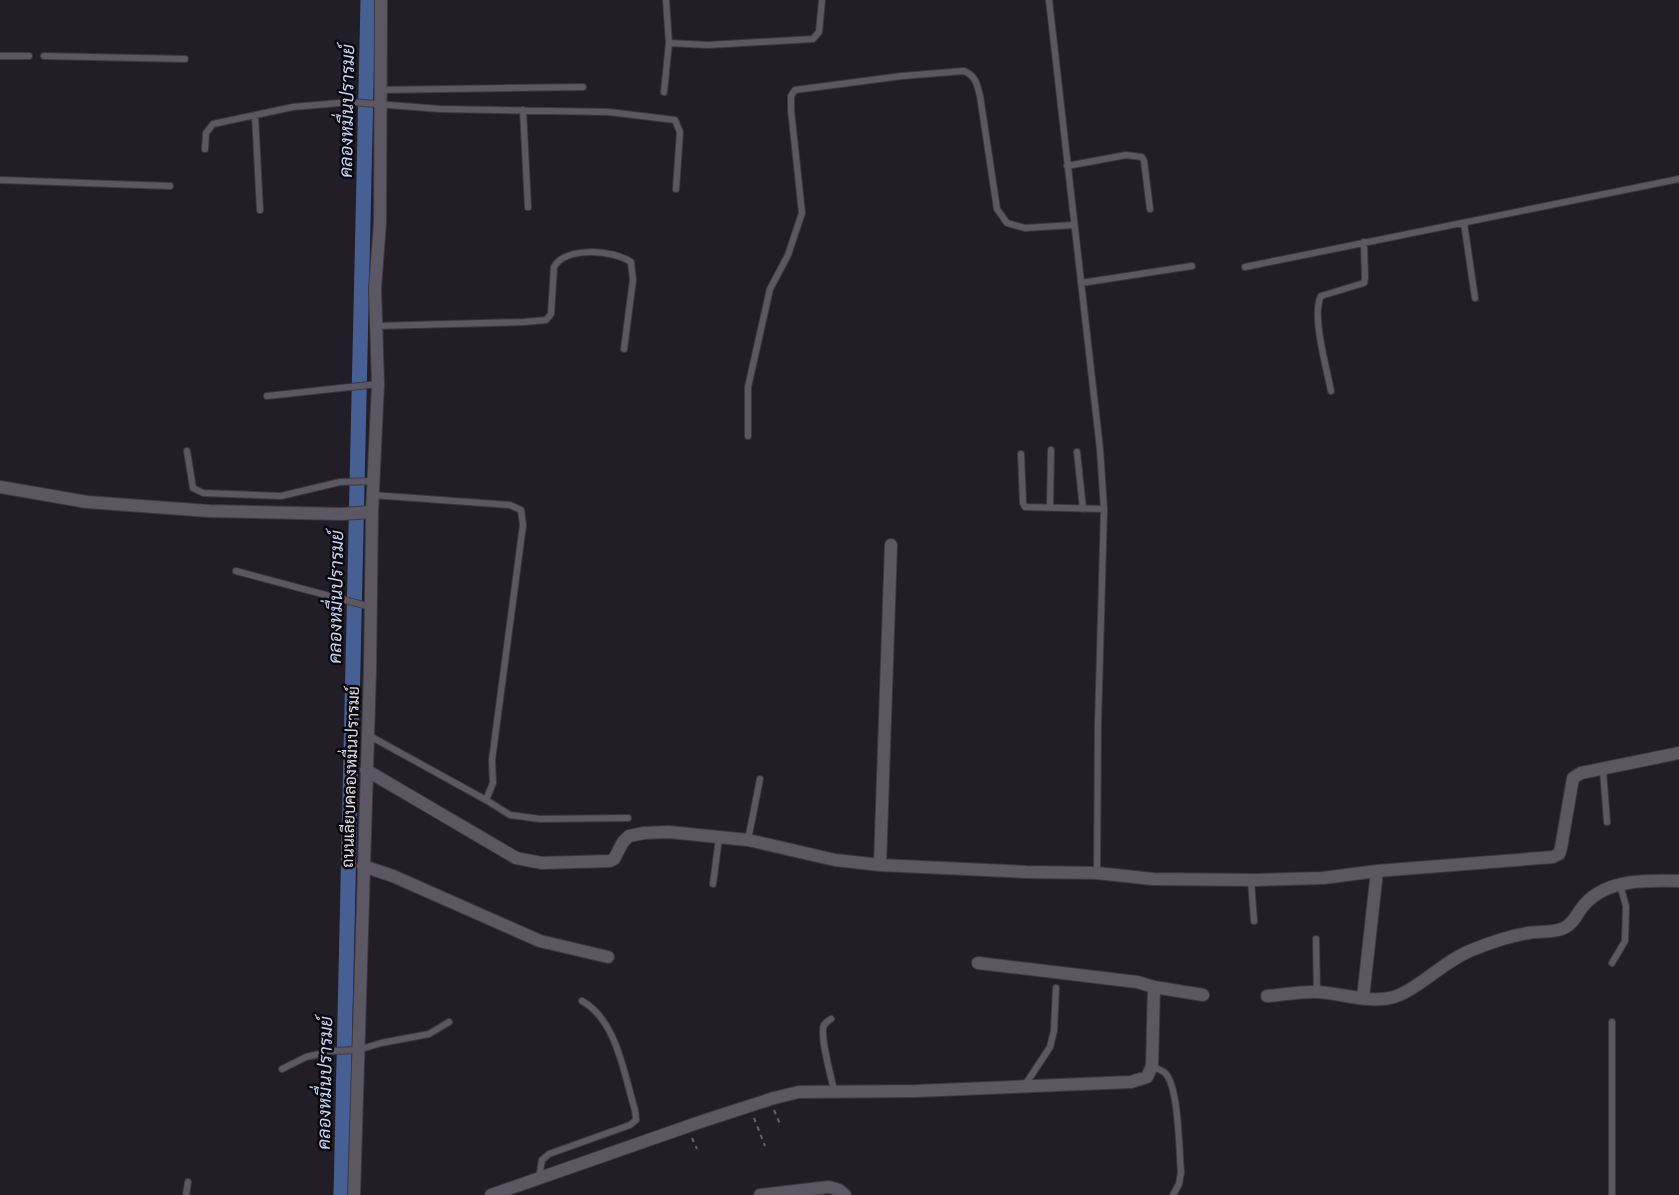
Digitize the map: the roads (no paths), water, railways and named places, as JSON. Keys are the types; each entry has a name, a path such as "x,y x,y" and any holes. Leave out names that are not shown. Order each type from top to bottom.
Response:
{"street":[{"name":"ถนนเลียบคลองหมื่นปรารมย์","path":"354,1195 372,495 378,384 375,288 381,223 381,0"},
{"path":"0,487 87,501 198,510 341,514 372,512"},
{"path":"880,865 891,545"},
{"path":"366,770 488,844 516,858 542,863 599,863 614,859 625,839 645,833 669,832 748,840 835,860 880,865 1097,873 1153,879 1251,880 1323,878 1377,871 1553,857 1559,854 1561,848 1573,778 1581,773 1679,753"},
{"path":"363,866 393,876 540,941 608,957"},
{"path":"1363,998 1377,871"},
{"path":"1267,996 1317,992 1363,998 1390,998 1404,993 1434,971 1469,951 1529,933 1564,928 1572,923 1585,904 1596,895 1620,884 1654,880 1679,882"},
{"path":"978,963 1137,982 1203,995"},
{"path":"491,1195 749,1106 799,1092 916,1091 1131,1082 1147,1077 1152,1066 1154,987"},
{"path":"760,1195 829,1187 845,1195"}],"lane":[{"path":"664,92 669,43 666,0"},
{"path":"669,43 708,45 813,39 819,32 822,0"},
{"path":"1049,0 1100,449 1104,509 1098,724 1097,873"},
{"path":"0,56 29,56"},
{"path":"44,56 185,59"},
{"path":"748,436 748,387 770,288 788,255 802,213 791,110 791,96 795,90 902,76 964,71 972,74 977,82 980,96 997,209 1007,223 1025,228 1074,225"},
{"path":"380,90 583,87"},
{"path":"205,150 206,133 213,124 293,107 334,103 609,112 675,120 680,132 676,189"},
{"path":"523,110 528,207"},
{"path":"255,115 260,210"},
{"path":"1067,166 1126,155 1142,157 1150,209"},
{"path":"1245,267 1679,179"},
{"path":"0,180 170,186"},
{"path":"1464,223 1475,298"},
{"path":"1331,391 1317,303 1322,296 1364,283 1364,242"},
{"path":"375,326 546,320 550,314 554,267 557,261 566,256 596,251 622,256 631,262 633,280 624,348"},
{"path":"1081,283 1192,266"},
{"path":"267,396 378,384"},
{"path":"1050,508 1051,450"},
{"path":"187,451 193,488 203,493 281,496 340,482 373,481"},
{"path":"1077,452 1083,509"},
{"path":"1021,454 1024,506 1027,508 1104,509"},
{"path":"372,495 510,505 521,510 523,525 492,760 493,783 486,800"},
{"path":"236,571 370,607"},
{"path":"367,735 510,815 540,819 628,818"},
{"path":"1603,770 1607,822"},
{"path":"748,840 760,779"},
{"path":"713,884 719,838"},
{"path":"1251,880 1254,921"},
{"path":"1612,963 1624,941 1626,906 1620,884"},
{"path":"1316,939 1317,992"},
{"path":"1025,1085 1050,1047 1054,1031 1056,988"},
{"path":"539,1178 542,1160 549,1154 630,1125 636,1120 635,1110 611,1033 593,1007 582,1001"},
{"path":"831,1019 825,1023 823,1029 834,1091"},
{"path":"282,1069 306,1057 332,1051 358,1050 429,1034 449,1022"},
{"path":"1612,1022 1612,1195"},
{"path":"1152,1066 1165,1072 1170,1080 1175,1099 1181,1172 1179,1184 1173,1195"},
{"path":"186,1195 188,1182"}],"waterway":[{"name":"คลองหมื่นปรารมย์","path":"341,1195 368,0"}]}
